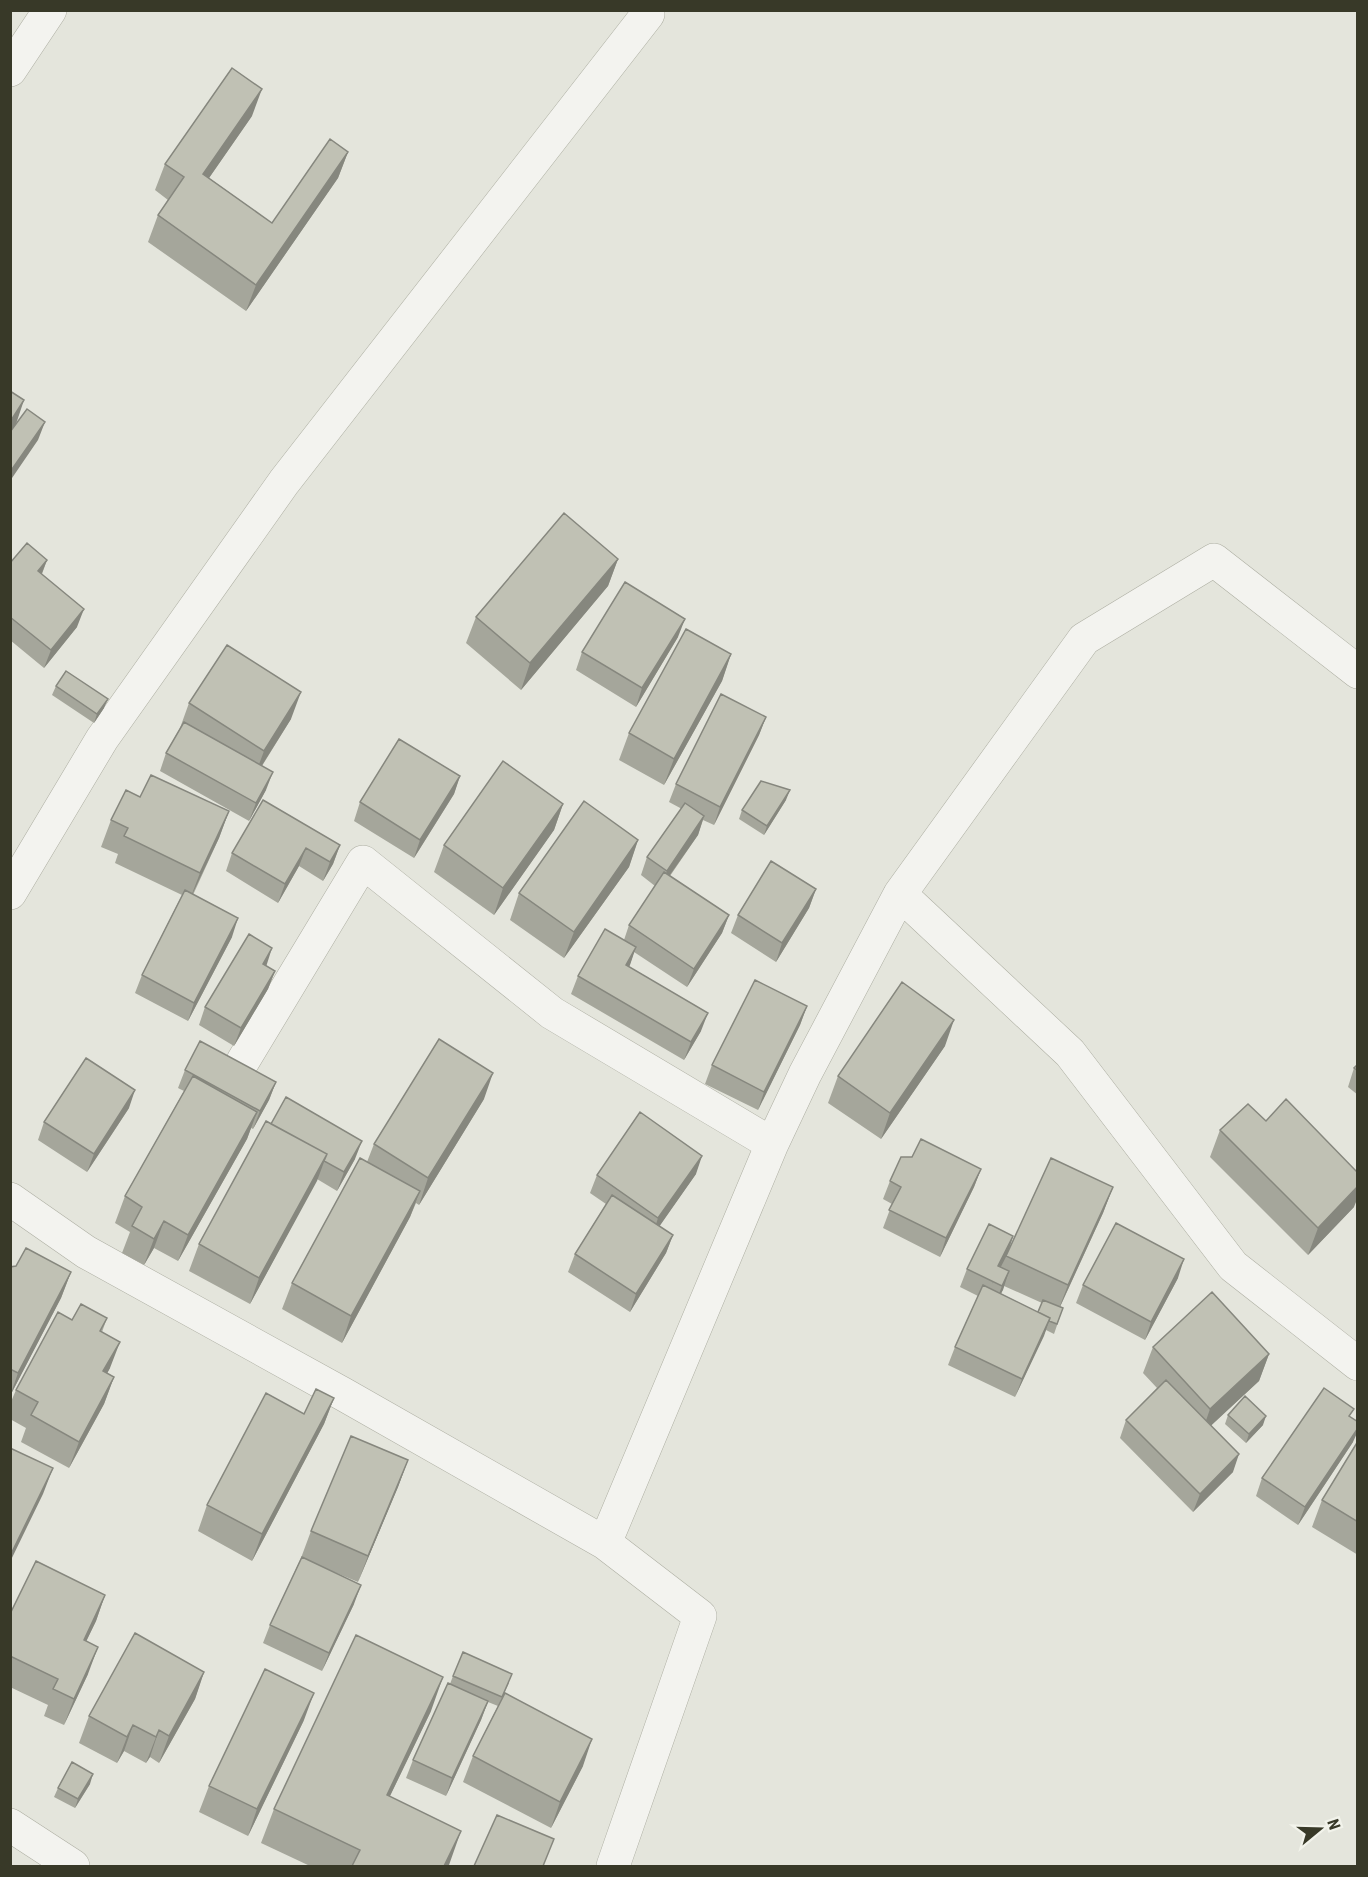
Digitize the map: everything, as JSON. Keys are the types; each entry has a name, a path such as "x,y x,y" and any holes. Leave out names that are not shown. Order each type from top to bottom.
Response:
{"street":[{"path":"10,70 50,10"},
{"path":"10,893 102,739 284,482 648,14"},
{"path":"605,1543 772,1144 805,1074 900,894 1084,639 1214,560 1358,672"},
{"path":"333,844 363,862 552,1013 772,1144"},
{"path":"243,1061 363,862"},
{"path":"900,894 1070,1053 1233,1266 1358,1364"},
{"path":"10,1199 86,1252 343,1394 605,1543 700,1616 613,1866"},
{"path":"10,1826 73,1866"}],"building":[{"path":"232,68 262,89 203,174 272,223 330,139 348,152 256,285 158,215 184,177 165,164"},
{"path":"10,391 24,400 10,422"},
{"path":"27,409 45,422 10,472 10,432"},
{"path":"564,513 618,559 530,663 476,617"},
{"path":"27,543 47,560 38,571 84,609 51,650 10,617 10,563"},
{"path":"625,582 685,619 642,688 582,652"},
{"path":"686,629 731,654 674,759 629,733"},
{"path":"227,645 301,692 264,751 189,703"},
{"path":"66,671 108,699 97,714 56,686"},
{"path":"721,694 766,717 720,807 676,784"},
{"path":"184,722 273,772 256,803 166,753"},
{"path":"399,739 460,776 420,840 360,802"},
{"path":"503,761 563,804 503,888 444,845"},
{"path":"151,775 229,811 200,873 124,836 128,828 111,820 126,790 140,797"},
{"path":"761,781 790,790 767,826 742,810"},
{"path":"263,800 340,845 330,862 306,848 285,884 232,853"},
{"path":"584,801 638,840 574,932 519,893"},
{"path":"685,803 704,816 667,871 647,857"},
{"path":"771,861 816,889 782,943 738,915"},
{"path":"664,872 729,915 694,969 629,925"},
{"path":"185,890 238,918 194,1003 142,975"},
{"path":"605,929 636,947 626,965 708,1013 691,1042 578,976"},
{"path":"249,934 272,948 263,964 275,971 241,1028 205,1007"},
{"path":"755,980 807,1006 764,1092 712,1065"},
{"path":"902,982 954,1020 890,1113 838,1076"},
{"path":"439,1039 493,1073 428,1178 374,1144"},
{"path":"200,1041 276,1082 260,1111 185,1070"},
{"path":"86,1058 135,1090 94,1154 44,1122"},
{"path":"193,1076 257,1112 188,1235 164,1221 154,1239 132,1226 142,1207 125,1196"},
{"path":"286,1097 362,1141 344,1172 324,1161 327,1154 271,1124"},
{"path":"1286,1099 1358,1173 1358,1186 1318,1228 1220,1130 1248,1104 1266,1121"},
{"path":"640,1112 702,1156 658,1218 597,1175"},
{"path":"266,1121 327,1154 259,1278 199,1244"},
{"path":"921,1139 981,1169 946,1238 889,1210 901,1187 890,1181 901,1157 912,1157"},
{"path":"360,1158 420,1191 351,1316 292,1283"},
{"path":"1051,1158 1113,1187 1068,1285 1006,1256"},
{"path":"612,1195 673,1235 636,1294 575,1254"},
{"path":"1116,1223 1184,1259 1151,1322 1083,1285"},
{"path":"989,1224 1013,1236 998,1266 1009,1271 1002,1286 967,1269"},
{"path":"26,1248 71,1272 18,1373 10,1369 10,1267 16,1266"},
{"path":"983,1285 1050,1318 1022,1379 955,1347"},
{"path":"1212,1292 1269,1354 1210,1409 1153,1347"},
{"path":"1043,1300 1063,1308 1057,1324 1038,1312"},
{"path":"81,1304 107,1318 100,1331 120,1342 103,1371 114,1377 79,1442 31,1415 38,1402 16,1390 58,1312 72,1320"},
{"path":"1166,1380 1239,1454 1200,1494 1126,1420"},
{"path":"1324,1388 1354,1409 1349,1416 1358,1422 1358,1428 1305,1507 1262,1478"},
{"path":"316,1389 334,1398 262,1534 207,1505 266,1393 304,1414"},
{"path":"1245,1396 1266,1416 1249,1434 1228,1415"},
{"path":"351,1436 408,1460 368,1556 311,1531"},
{"path":"1358,1441 1358,1522 1322,1500"},
{"path":"10,1448 53,1468 10,1556"},
{"path":"302,1557 361,1585 329,1653 270,1625"},
{"path":"36,1561 105,1595 84,1640 98,1647 74,1699 53,1689 58,1679 10,1656 10,1614"},
{"path":"135,1633 204,1672 169,1736 159,1730 156,1737 133,1725 127,1737 89,1716"},
{"path":"356,1635 443,1677 387,1795 461,1831 444,1866 352,1866 360,1850 274,1809"},
{"path":"463,1652 512,1674 502,1697 453,1676"},
{"path":"265,1669 314,1693 257,1809 209,1786"},
{"path":"448,1683 488,1701 452,1778 413,1760"},
{"path":"505,1693 592,1739 560,1802 473,1756"},
{"path":"72,1762 93,1774 78,1799 58,1788"},
{"path":"497,1815 554,1839 543,1866 474,1866"}]}
